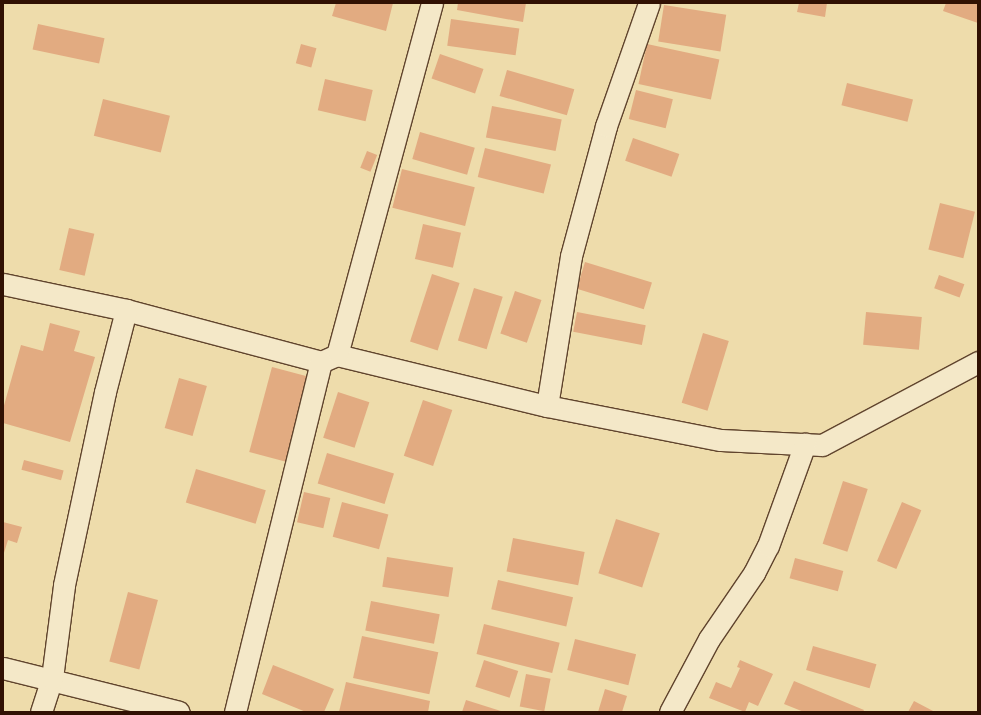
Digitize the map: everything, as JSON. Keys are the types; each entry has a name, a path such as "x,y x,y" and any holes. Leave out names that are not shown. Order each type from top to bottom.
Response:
{"street":[{"path":"235,712 329,359 432,3"},
{"path":"548,406 572,256 606,126 649,3"},
{"path":"3,284 126,310 329,359 548,406 721,440 822,445 978,362"},
{"path":"41,712 52,678 64,585 105,392 126,310"},
{"path":"670,712 709,639 754,573 768,546 805,444"},
{"path":"3,668 52,678 179,712"}],"building":[{"path":"336,3 393,3 386,31 332,16"},
{"path":"458,3 526,3 523,22 457,10"},
{"path":"799,3 827,3 825,17 797,12"},
{"path":"946,3 978,3 978,23 943,11"},
{"path":"664,5 726,15 720,51 658,42"},
{"path":"451,19 519,29 516,55 447,46"},
{"path":"38,24 105,38 99,64 33,49"},
{"path":"301,44 316,48 311,67 296,63"},
{"path":"647,44 719,59 711,99 638,84"},
{"path":"440,54 483,69 475,94 432,79"},
{"path":"507,70 574,89 567,115 500,96"},
{"path":"325,79 373,90 366,121 318,110"},
{"path":"847,83 913,99 907,122 841,105"},
{"path":"636,90 673,99 666,128 629,119"},
{"path":"103,99 170,116 161,153 94,136"},
{"path":"492,106 562,120 556,151 486,137"},
{"path":"420,132 475,148 467,175 412,159"},
{"path":"633,138 679,154 672,177 625,161"},
{"path":"485,148 551,164 544,194 478,177"},
{"path":"367,151 377,155 370,172 360,168"},
{"path":"402,169 475,187 465,226 392,208"},
{"path":"940,203 975,212 963,258 928,250"},
{"path":"423,224 461,233 453,268 415,259"},
{"path":"69,228 94,234 85,276 59,270"},
{"path":"585,262 652,282 644,309 577,289"},
{"path":"432,274 460,283 438,350 410,342"},
{"path":"939,275 964,284 960,297 934,288"},
{"path":"474,288 503,297 487,349 458,341"},
{"path":"515,291 541,300 527,343 500,334"},
{"path":"577,312 646,325 642,345 573,332"},
{"path":"866,312 922,317 919,350 863,345"},
{"path":"50,323 80,331 74,351 95,357 70,442 3,423 3,409 21,345 43,351"},
{"path":"703,333 729,341 707,411 682,403"},
{"path":"272,367 309,377 286,462 249,452"},
{"path":"179,378 207,386 193,436 165,428"},
{"path":"338,392 369,402 355,448 323,438"},
{"path":"423,400 452,410 433,466 404,456"},
{"path":"327,453 394,473 385,504 318,484"},
{"path":"24,460 64,471 61,480 21,470"},
{"path":"196,469 266,490 256,524 186,502"},
{"path":"843,481 868,489 847,552 823,544"},
{"path":"304,492 330,498 323,528 297,522"},
{"path":"342,502 388,514 379,549 333,537"},
{"path":"902,502 921,510 896,569 877,561"},
{"path":"616,519 660,533 642,587 598,573"},
{"path":"3,522 22,527 17,543 8,540 3,556"},
{"path":"513,538 585,552 578,585 507,571"},
{"path":"387,557 453,567 448,597 382,587"},
{"path":"795,558 843,571 838,591 790,578"},
{"path":"498,580 573,597 566,627 491,609"},
{"path":"128,592 158,600 139,670 109,662"},
{"path":"371,601 440,614 434,644 365,630"},
{"path":"484,624 560,643 552,673 477,654"},
{"path":"362,636 438,652 429,694 353,678"},
{"path":"575,639 636,654 628,685 567,670"},
{"path":"813,646 876,664 870,688 806,670"},
{"path":"484,660 518,671 510,698 475,687"},
{"path":"740,660 773,674 758,706 749,702 745,712 709,698 716,682 731,688 740,668 737,667"},
{"path":"273,665 334,689 324,712 306,712 262,694"},
{"path":"526,674 551,679 544,711 520,706"},
{"path":"794,681 864,710 863,712 804,712 784,704"},
{"path":"346,682 430,701 428,712 339,712"},
{"path":"605,689 627,696 622,712 598,712"},
{"path":"466,700 504,712 462,712"},
{"path":"914,701 935,712 908,712"}]}
